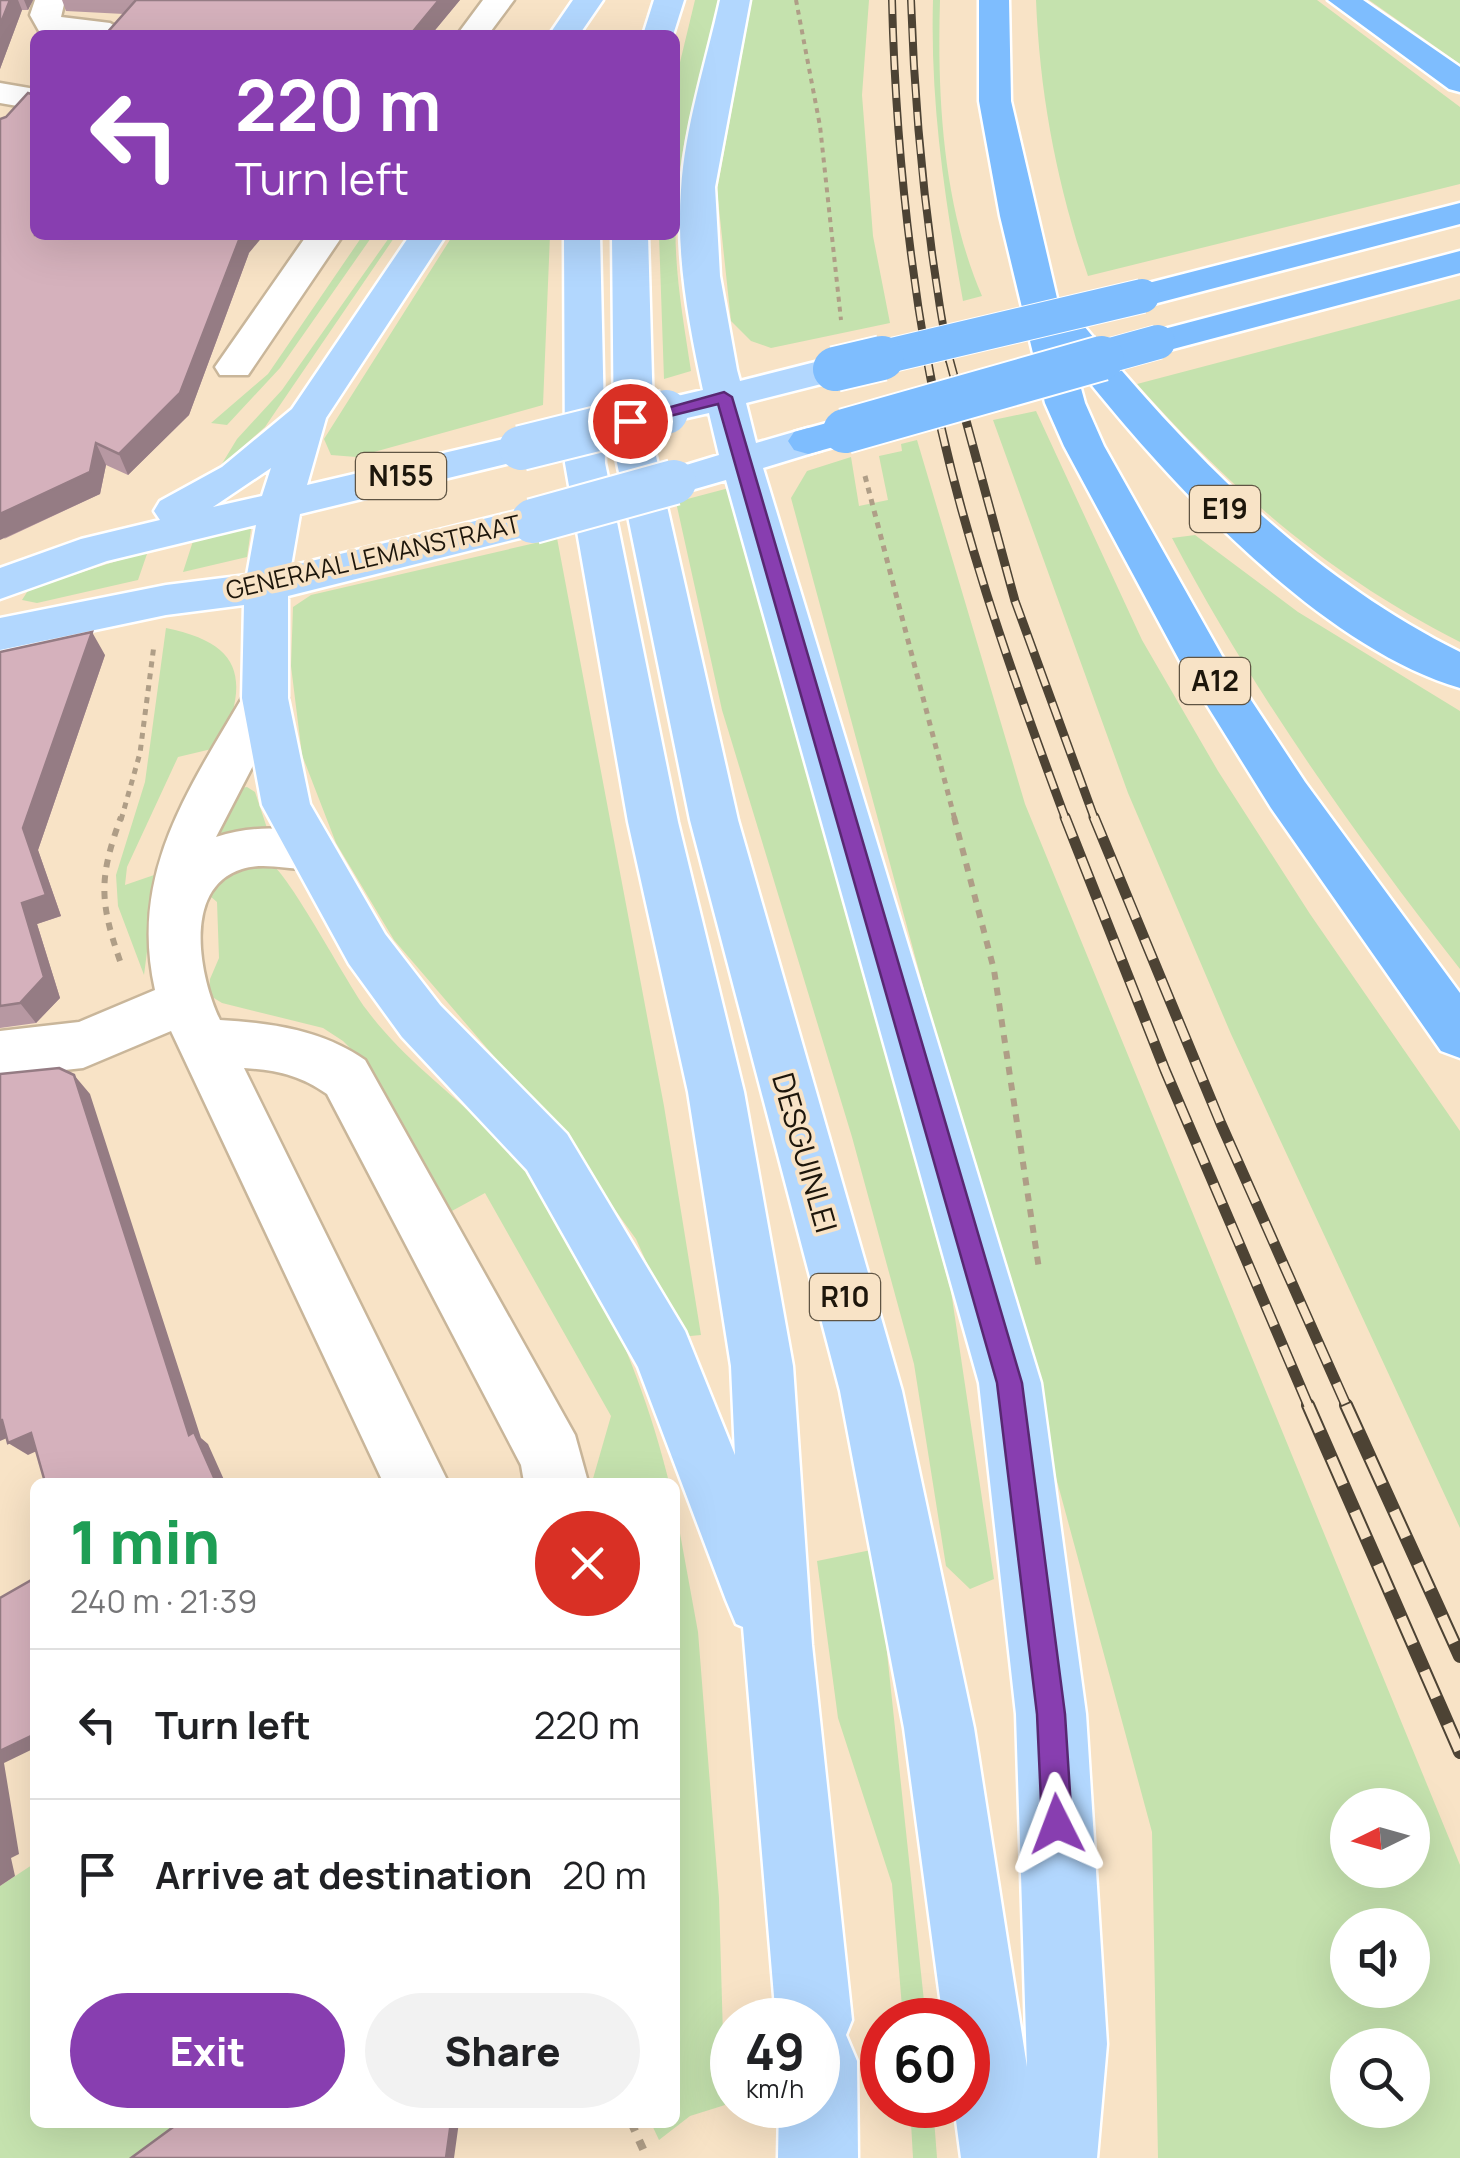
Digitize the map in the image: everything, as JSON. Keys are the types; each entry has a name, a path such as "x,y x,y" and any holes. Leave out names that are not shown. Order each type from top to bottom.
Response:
{"highway":[{"path":"994,0 995,102 1016,216 1038,292"},
{"path":"1343,0 1460,82"},
{"path":"835,369 1142,296 1460,213"},
{"path":"838,443 1158,342 1460,262"},
{"name":"E19","path":"1038,292 1180,467 1255,538 1341,604 1460,672"},
{"name":"A12","path":"1038,292 1065,403 1146,563 1288,795 1460,1035"}],"main road":[{"path":"660,30 669,0"},
{"path":"735,0 696,208 710,333 741,462 1010,1383 1051,1714 1068,2044 1057,2158"},
{"path":"571,30 606,6"},
{"path":"96,550 200,499 264,455 306,418 425,240"},
{"name":"R10","path":"583,240 640,451 653,822 716,1092 762,1366 778,1645 812,1998"},
{"path":"630,240 640,451"},
{"path":"710,333 765,358 835,369"},
{"name":"GENERAAL LEMANSTRAAT","path":"0,634 166,600 266,587 533,520 724,397 835,369"},
{"path":"306,418 281,503 266,587 265,698 286,804 309,852 367,949 422,1021 547,1152 582,1210 662,1352 778,1645"},
{"name":"GENERAAL LEMANSTRAAT","path":"0,584 96,550 521,448 640,451 741,462 838,443"},
{"name":"DESGUINLEI","path":"640,451 723,856 871,1391 940,1728 1001,2158"},
{"path":"818,2128 818,2158"}],"street":[{"path":"50,0 45,14 50,25 115,26"},
{"path":"476,30 498,0"},
{"path":"0,130 4,119 25,97"},
{"path":"234,366 322,240"},
{"path":"265,698 184,846 170,910 169,943 194,1022 414,1478"},
{"path":"169,943 202,866 246,847 309,852"},
{"path":"0,1054 83,1046 194,1022 315,1056 346,1076 552,1458 555,1478"}],"path":[{"path":"796,0 820,126 841,322"},
{"path":"838,443 994,970 1041,1285"},
{"path":"634,2128 647,2158"}],"green space":[{"path":"695,0 718,0 680,172 680,62"},
{"path":"752,0 869,0 862,95 873,236 890,323 771,348 751,341 731,321 717,190"},
{"path":"933,0 940,0 942,113 951,188 982,296 963,301 940,151"},
{"path":"1036,0 1317,0 1460,107 1460,184 1088,276 1052,140 1041,71"},
{"path":"1369,0 1460,0 1460,64"},
{"path":"360,240 370,240 280,368 227,425 211,423 268,374"},
{"path":"387,240 393,240 265,427 220,467 237,439 282,390"},
{"path":"450,240 550,240 543,405 356,457 331,455 324,439"},
{"path":"659,240 675,240 691,371 664,379"},
{"path":"1460,299 1460,642 1368,589 1286,529 1210,461 1137,384"},
{"path":"1036,411 1142,640 1218,771 1310,914 1460,1131 1460,1528 1231,1034 1128,793 993,420"},
{"path":"917,440 1025,804 1428,1788 1330,1788 1330,1888 1430,1888 1430,1792 1460,1865 1460,2158 1158,2158 1152,1832 791,498 807,471 851,457 859,506 888,500 879,456 902,451 901,444"},
{"path":"729,488 951,1291 994,1579 970,1589 946,1566 914,1364 852,1137 722,710 676,502"},
{"path":"252,522 247,557 183,572 194,538"},
{"path":"1195,535 1298,612 1460,711 1460,969 1343,813 1270,706 1172,538"},
{"path":"557,538 664,1106 701,1335 680,1337 636,1239 559,1132 394,940 336,843 302,755 291,666 293,607 311,595"},
{"path":"148,551 138,580 37,603 22,600 29,589"},
{"path":"166,628 192,635 225,655 233,668 235,702 220,747 178,757 127,867 125,885 157,874 144,975 118,906 116,875 145,782"},
{"path":"241,788 255,792 267,828 220,834 219,817"},
{"path":"270,863 279,871 379,1026 518,1161 575,1245 600,1292 641,1388 668,1478 593,1478 611,1416 485,1193 450,1212 363,1061 323,1028 222,1003 209,995 210,979 219,958 217,902 204,891 218,870"},
{"path":"680,1533 698,1632 719,1898 722,1998 710,1998 710,2110 680,2124"},
{"path":"876,1549 924,1998 901,1998 892,1884 838,1718 817,1561"},
{"path":"30,1866 30,2128 180,2128 138,2158 0,2158 0,1886"},
{"path":"653,2128 674,2128 659,2140"},
{"path":"911,2128 935,2128 937,2158 913,2158"}],"building":[{"path":"0,0 10,0 0,25"},
{"path":"136,0 439,0 414,30 109,30"},
{"path":"30,94 30,240 239,240 180,393 119,454 96,443 90,472 0,514 0,119"},
{"path":"92,632 23,828 46,895 22,903 44,977 20,1003 0,1006 0,652"},
{"path":"59,1068 74,1075 189,1435 194,1432 214,1478 44,1478 31,1433 8,1443 0,1420 0,1074"},
{"path":"30,1581 30,1736 0,1751 0,1598"},
{"path":"172,2128 450,2128 446,2158 131,2158"}],"railway":[{"path":"892,0 903,181 927,360"},
{"path":"911,0 923,181 949,360"},
{"path":"927,358 969,534 1005,650 1066,820"},
{"path":"949,358 1015,601 1095,820"},
{"path":"1065,817 1165,1070 1309,1407"},
{"path":"1094,817 1221,1124 1347,1407"},
{"path":"1308,1405 1460,1752"},
{"path":"1346,1405 1460,1656"}],"route":[{"path":"630,421 724,397 1010,1383 1051,1714 1057,1824"}]}
